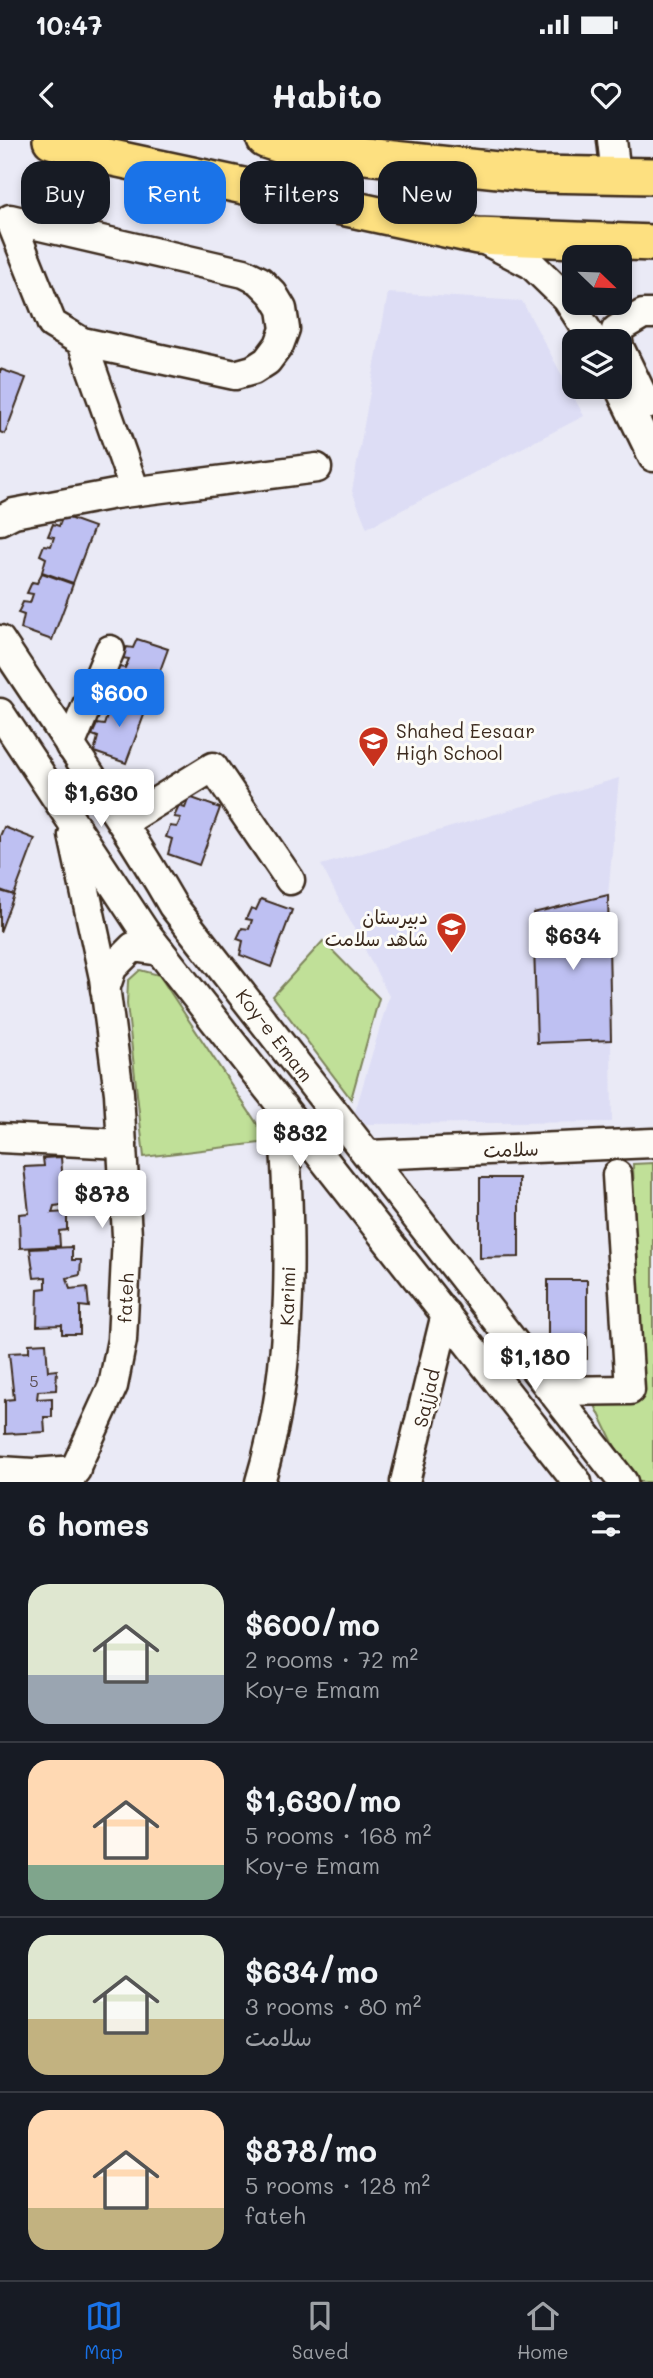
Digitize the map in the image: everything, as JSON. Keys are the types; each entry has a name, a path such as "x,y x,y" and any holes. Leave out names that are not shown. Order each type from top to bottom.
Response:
{"main road":[{"path":"51,140 99,155 477,236 653,243"},
{"path":"265,140 290,148 536,174 653,176"}],"street":[{"path":"612,140 616,175"},
{"path":"82,342 234,375 253,370 267,361 279,345 285,329 282,309 260,281 244,273 10,219 52,324 82,342 125,493"},
{"path":"477,236 531,264 600,329"},
{"path":"625,329 643,314 653,314"},
{"path":"632,378 653,417"},
{"path":"626,399 653,457"},
{"path":"0,520 14,513 125,493 317,468"},
{"name":"Koy-e Emam","path":"0,640 129,829 173,906 532,1362 623,1482"},
{"path":"70,746 110,650"},
{"name":"Koy-e Emam","path":"0,713 70,822 160,951 577,1482"},
{"path":"97,862 129,829 213,767 290,880"},
{"name":"fateh","path":"70,822 105,984 119,1093 127,1236 122,1340 113,1387 73,1476"},
{"path":"105,984 112,968 133,947 160,951"},
{"name":"Karimi","path":"260,1482 273,1438 289,1311 289,1215 283,1107"},
{"path":"0,1138 122,1144"},
{"name":"سلامت","path":"369,1155 653,1143"},
{"path":"554,1391 630,1390 617,1175"},
{"name":"Sajjad","path":"405,1482 446,1314"},
{"path":"504,1389 532,1362"},
{"path":"548,1482 556,1455"},
{"path":"0,1471 73,1476"}],"shaded area":[{"path":"388,293 522,301 562,375 562,399 575,399 584,416 367,528 352,491"},
{"name":"دبیرستان شاهد سلامت","path":"619,778 608,895 533,913 537,1043 611,1040 612,1122 365,1124 355,1112 389,996 321,865"}],"green space":[{"path":"323,941 379,998 351,1099 273,996"},
{"path":"140,970 159,975 269,1142 144,1157 127,1004 128,981"},
{"path":"653,1163 653,1482 632,1482 590,1395 639,1359 633,1164"}],"building":[{"path":"0,369 26,378 5,434 0,432"},
{"path":"63,516 94,527 73,583 42,572 46,558 40,555 44,545 51,546 54,537 48,536 53,524 59,526"},
{"path":"42,573 73,584 52,640 21,629 24,615 18,613 23,602 30,603 33,594 27,593 32,582 37,583"},
{"path":"137,639 168,649 147,706 116,694 120,680 114,678 118,667 125,668 129,659 122,658 127,647 133,648"},
{"path":"115,695 147,707 126,763 94,752 98,737 92,735 97,724 104,725 107,716 101,715 105,704 111,706"},
{"path":"189,797 220,808 199,865 168,854 172,839 166,837 170,826 177,827 181,818 174,817 179,806 185,808"},
{"path":"4,827 35,839 14,895 0,890 0,836"},
{"path":"0,891 14,895 0,932"},
{"path":"608,895 611,1040 537,1043 533,913"},
{"path":"261,899 292,910 271,967 240,955 243,941 237,939 242,928 249,929 252,920 246,919 251,908 256,910"},
{"path":"61,1157 63,1184 71,1184 71,1204 54,1206 52,1213 67,1212 67,1230 59,1231 60,1246 20,1248 19,1214 29,1213 24,1167 44,1166 43,1158"},
{"path":"480,1178 519,1178 519,1257 480,1258"},
{"path":"72,1247 72,1260 81,1260 80,1275 67,1278 70,1289 87,1287 89,1307 80,1306 80,1334 62,1334 62,1325 37,1326 38,1289 46,1288 46,1277 34,1278 30,1249"},
{"path":"548,1280 587,1280 587,1359 548,1359"},
{"path":"46,1343 48,1371 57,1370 56,1390 38,1391 37,1399 52,1398 52,1417 44,1417 45,1432 5,1434 5,1400 14,1399 9,1353 29,1352 29,1344"}],"place":[{"name":"Shahed Eesaar High School","path":"373,768"},
{"name":"دبیرستان شاهد سلامت","path":"451,954"}]}
